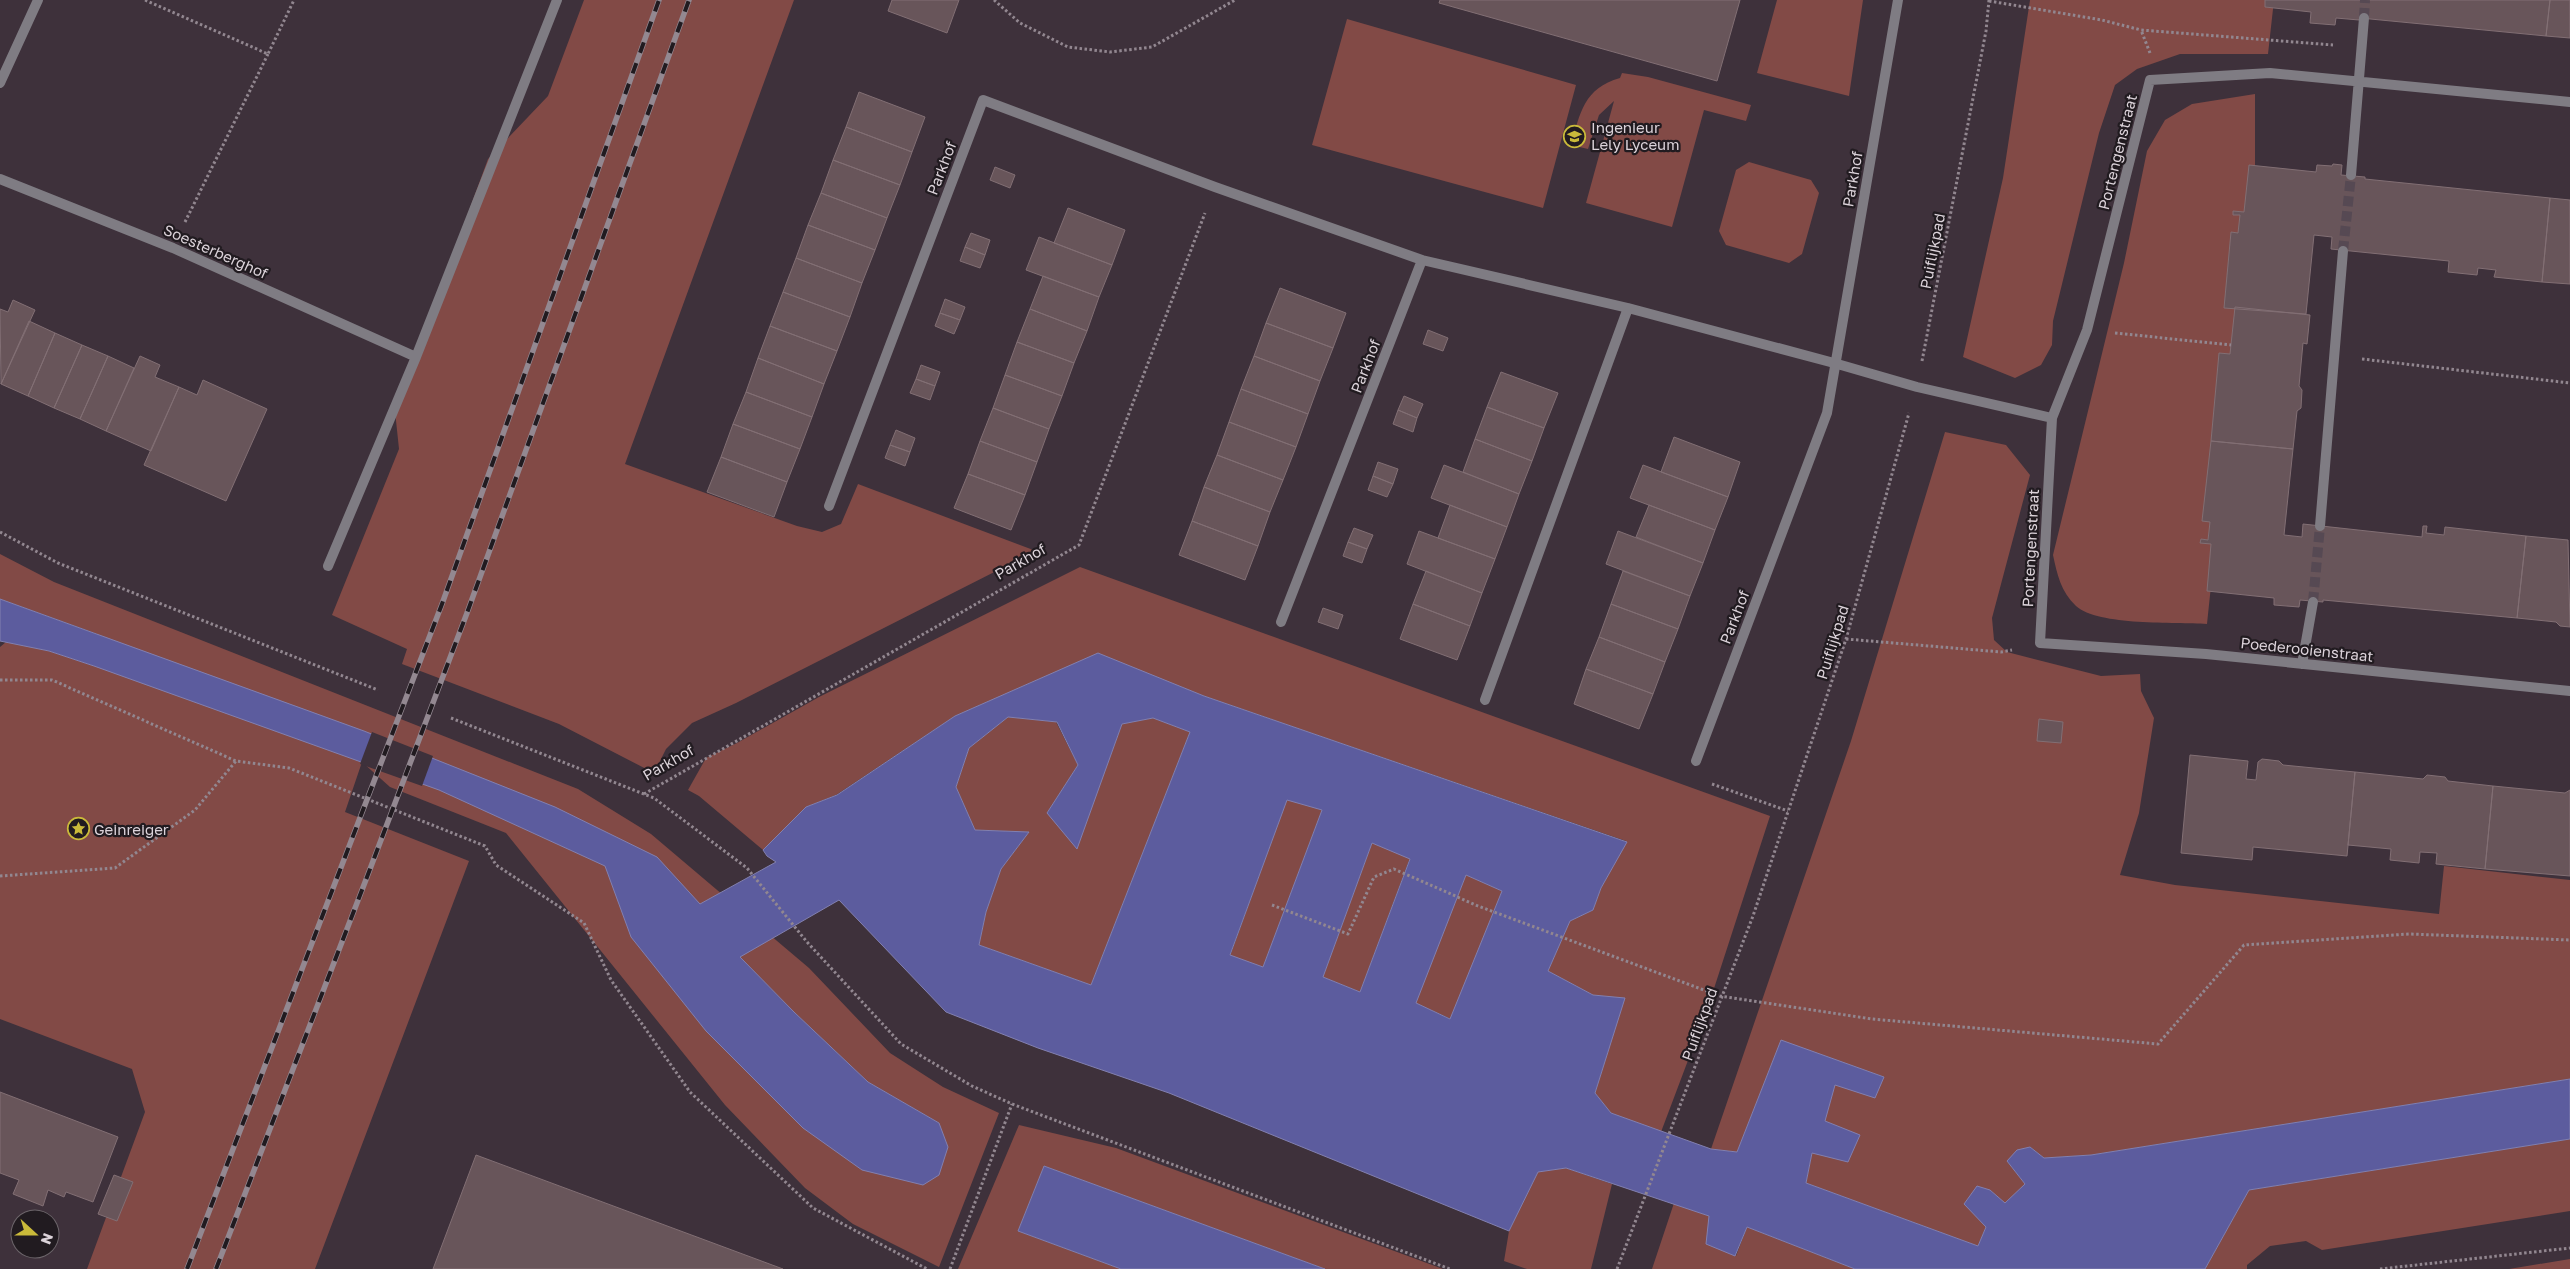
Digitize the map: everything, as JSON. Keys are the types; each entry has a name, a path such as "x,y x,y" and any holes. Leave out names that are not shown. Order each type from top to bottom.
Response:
{"street":[{"path":"0,83 38,0"},
{"path":"328,566 416,357 557,0"},
{"name":"Parkhof","path":"1696,761 1827,413 1834,363 1898,0"},
{"path":"2351,176 2364,18"},
{"path":"2160,79 2270,73 2570,102"},
{"name":"Portengenstraat","path":"2040,643 2052,418 2087,330 2150,80 2160,79"},
{"name":"Parkhof","path":"829,506 983,100 1214,186 1422,260 1628,308 1834,363 1917,388 2052,418"},
{"name":"Soesterberghof","path":"0,179 172,248 416,357"},
{"path":"2320,526 2343,250"},
{"name":"Parkhof","path":"1281,622 1422,260"},
{"path":"1485,700 1628,308"},
{"path":"2302,664 2313,602"},
{"name":"Poederooienstraat","path":"2040,643 2302,664 2570,690"}],"path":[{"path":"145,0 268,54"},
{"path":"172,248 294,0"},
{"path":"994,0 1020,23 1068,47 1110,52 1152,47 1235,0"},
{"path":"1989,0 2102,20 2142,30 2361,47"},
{"name":"Puiflijkpad","path":"1618,1269 1677,1116 1720,996 1752,916 1846,638 1917,388 1986,31 1989,0"},
{"path":"2142,30 2160,79"},
{"name":"Parkhof","path":"644,794 1078,545 1214,186"},
{"path":"2087,330 2231,345"},
{"path":"2334,356 2570,382"},
{"path":"0,532 58,563 378,690"},
{"path":"1846,638 2001,652 2040,643"},
{"path":"0,680 52,680 236,761 289,768 485,846 496,865 584,923 611,980 690,1092 813,1208 927,1269"},
{"path":"451,718 654,798 747,868 807,942 901,1044 972,1086 1012,1104 1450,1269"},
{"path":"0,876 115,868 195,810 236,761"},
{"path":"1696,761 1685,774 1788,811"},
{"path":"1272,905 1348,934 1374,877 1394,869 1462,897 1478,906 1720,996 1872,1019 2158,1044 2244,944 2408,934 2570,940"},
{"path":"950,1269 1012,1104"},
{"path":"2380,1269 2570,1248"}],"shaded area":[{"path":"584,0 794,0 625,464 797,526 822,532 841,524 858,484 1036,551 736,703 692,723 666,749 654,773 559,724 402,664 407,649 332,615 399,449 395,411 488,159 548,96"},
{"path":"1777,0 1863,0 1849,96 1757,73"},
{"path":"2030,0 2274,0 2268,54 2180,54 2137,69 2115,85 2099,133 2053,321 2052,345 2041,365 2015,378 1963,357 2003,178"},
{"path":"1347,19 1576,85 1543,208 1312,145"},
{"path":"1622,73 1648,77 1751,105 1746,121 1704,110 1672,227 1586,203 1614,101 1599,115 1588,149 1571,145 1574,133 1585,103 1591,95 1608,82 1620,78"},
{"path":"2255,94 2255,165 2207,624 2138,622 2101,617 2087,612 2071,601 2063,589 2053,555 2124,263 2147,151 2165,120 2192,104"},
{"path":"1749,162 1811,180 1819,193 1802,254 1789,263 1726,245 1719,231 1736,170"},
{"path":"1945,432 2006,445 2030,475 1992,618 1994,640 2007,652 2101,676 2140,674 2141,691 2154,718 2139,813 2120,875 2175,885 2439,914 2444,866 2570,880 2570,1079 2091,1155 2044,1158 2030,1147 2007,1161 2025,1184 2005,1204 1990,1190 1986,1227 1978,1246 1806,1183 1812,1153 1859,1136 1824,1121 1835,1084 1884,1077 1781,1041 1737,1152 1711,1149 1851,741"},
{"path":"0,554 54,582 578,789 651,834 809,968 890,1053 943,1087 999,1113 939,1267 853,1224 805,1188 725,1105 506,833 390,787 362,762 345,812 469,861 315,1269 87,1269 145,1112 132,1069 0,1019 0,647 6,642 49,651 94,666 97,634 0,599","holes":["740,957 794,1012 868,1082 939,1123 844,1137"]},
{"path":"1080,567 1770,816 1707,1010 1661,1132 1611,1113 1595,1093 1624,999 1593,995 1548,971 1570,921 1593,910 1601,888 1626,841 1204,696 1098,654 955,716 836,795 806,807 763,850 699,796 688,790 706,758 737,743 819,697"},
{"path":"0,599 364,731 555,807 657,857 700,904 776,862 767,856 763,850 806,807 837,795 955,716 1098,653 1204,696 1627,842 1601,888 1593,910 1570,921 1548,971 1593,995 1625,998 1595,1093 1611,1113 1711,1149 1737,1152 1781,1040 1884,1077 1875,1098 1835,1085 1825,1121 1860,1135 1848,1162 1812,1153 1806,1183 1978,1246 1986,1227 1964,1204 1977,1186 1990,1190 2005,1203 2025,1184 2007,1161 2017,1150 2030,1147 2044,1158 2091,1155 2570,1079 2570,1139 2249,1190 2205,1269 1855,1269 1747,1227 1735,1256 1706,1244 1709,1216 1566,1168 1538,1172 1509,1231 1169,1093 1038,1048 946,1012 839,900 740,957 794,1012 868,1082 939,1123 948,1147 939,1175 923,1185 862,1170 803,1128 706,1031 631,937 605,866 439,790 94,666 49,651 0,641","holes":["1008,717 1057,722 1078,765 1047,813 1077,849 1122,724 1153,718 1190,732 1091,985 979,945 986,912 1001,869 1029,832 975,830 956,787 969,748","1287,800 1322,810 1263,967 1230,955","1372,843 1410,859 1360,992 1323,977","1466,875 1502,891 1450,1019 1416,1003"]},
{"path":"1008,717 1056,722 1078,765 1047,813 1110,757 1122,724 1153,718 1190,732 1091,985 979,945 986,912 1001,869 1029,832 975,830 956,787 969,748"},
{"path":"1287,799 1322,810 1263,967 1230,956"},
{"path":"1372,843 1410,858 1360,992 1323,977"},
{"path":"1466,875 1502,891 1451,1019 1415,1003"},
{"path":"1019,1125 1116,1148 1443,1269 1325,1269 1044,1166 1018,1231 1121,1269 958,1269"},
{"path":"2570,1139 2570,1211 2322,1250 2306,1241 2270,1246 2247,1265 2247,1269 2205,1269 2249,1190"},
{"path":"1044,1166 1325,1269 1121,1269 1018,1231"},
{"path":"1566,1168 1612,1184 1591,1269 1527,1269 1504,1261 1509,1231 1538,1171"},
{"path":"1674,1203 1710,1216 1736,1256 1747,1227 1855,1269 1652,1269"},
{"path":"2570,1259 2570,1269 2509,1269"}],"pier":[{"path":"372,732 433,756 422,786 360,764"}],"building":[{"path":"892,0 959,0 947,33 888,11"},
{"path":"1440,0 1740,0 1717,81 1439,3"},
{"path":"2265,0 2550,0 2546,36 2360,18 2359,20 2336,18 2335,25 2310,23 2311,12 2265,7"},
{"path":"2550,0 2570,0 2570,38 2546,36"},
{"path":"859,92 925,117 912,152 846,127"},
{"path":"846,127 912,152 900,185 833,160"},
{"path":"833,160 900,185 887,218 821,193"},
{"path":"2333,164 2342,165 2341,175 2365,177 2365,179 2550,198 2542,282 2494,277 2496,270 2478,268 2477,275 2448,272 2449,261 2331,249 2332,237 2314,235 2306,314 2224,308 2231,232 2238,233 2240,215 2233,215 2233,211 2244,212 2249,165 2316,172 2317,165 2332,166"},
{"path":"995,167 1015,175 1010,188 990,180"},
{"path":"821,193 887,218 875,250 808,225"},
{"path":"2550,198 2570,200 2570,284 2542,282"},
{"path":"1068,208 1125,230 1112,265 1054,243"},
{"path":"808,225 875,250 862,283 796,258"},
{"path":"971,233 990,240 985,255 965,247"},
{"path":"1039,237 1112,265 1099,297 1026,270"},
{"path":"965,247 985,255 980,268 960,261"},
{"path":"796,258 862,283 850,317 783,292"},
{"path":"1043,276 1099,297 1087,331 1030,309"},
{"path":"1280,288 1346,313 1333,348 1266,323"},
{"path":"783,292 850,317 837,351 770,326"},
{"path":"945,299 965,307 960,320 940,313"},
{"path":"13,300 35,310 1,384 0,309 8,312"},
{"path":"2235,307 2310,315 2307,344 2303,343 2299,386 2302,390 2301,408 2297,411 2293,449 2211,441 2219,353 2230,354"},
{"path":"1030,309 1087,331 1074,363 1017,342"},
{"path":"940,313 960,320 954,334 935,326"},
{"path":"29,321 55,333 28,396 1,384"},
{"path":"1266,323 1333,348 1320,381 1254,356"},
{"path":"770,326 837,351 824,384 758,358"},
{"path":"1428,330 1448,338 1443,351 1423,344"},
{"path":"55,333 82,345 54,408 28,396"},
{"path":"1017,342 1074,363 1062,396 1005,375"},
{"path":"82,345 108,356 80,419 54,408"},
{"path":"108,356 134,368 106,431 80,419"},
{"path":"140,356 160,365 155,377 179,387 151,451 106,431"},
{"path":"1254,356 1320,381 1308,414 1241,389"},
{"path":"758,358 824,384 812,417 746,392"},
{"path":"921,365 940,372 935,386 916,379"},
{"path":"1501,372 1558,393 1544,428 1487,407"},
{"path":"1005,375 1062,396 1049,429 993,408"},
{"path":"916,379 935,386 930,400 910,393"},
{"path":"203,380 267,409 226,501 144,465 179,387 197,395"},
{"path":"1241,389 1308,414 1296,447 1229,422"},
{"path":"746,392 812,417 800,449 733,424"},
{"path":"1404,396 1423,404 1417,418 1398,410"},
{"path":"1487,407 1544,428 1532,461 1475,439"},
{"path":"993,408 1049,429 1037,462 980,441"},
{"path":"1398,410 1417,418 1413,432 1393,424"},
{"path":"1229,422 1296,447 1283,480 1217,455"},
{"path":"733,424 800,449 787,482 721,457"},
{"path":"896,430 915,438 910,452 890,445"},
{"path":"1674,437 1740,462 1728,497 1661,472"},
{"path":"1475,439 1532,461 1519,494 1463,472"},
{"path":"980,441 1037,462 1025,495 968,474"},
{"path":"2211,441 2293,449 2284,535 2302,537 2303,524 2422,537 2423,526 2427,526 2426,533 2444,535 2445,527 2526,536 2517,618 2323,600 2323,602 2300,600 2299,607 2274,605 2274,598 2207,591 2211,544 2200,543 2201,539 2208,540 2210,522 2202,521"},
{"path":"890,445 910,452 905,466 885,458"},
{"path":"1217,455 1283,480 1270,512 1204,487"},
{"path":"721,457 787,482 774,517 707,492"},
{"path":"1378,462 1398,469 1393,484 1373,476"},
{"path":"1444,465 1519,494 1507,527 1431,498"},
{"path":"1643,465 1728,497 1715,530 1630,498"},
{"path":"968,474 1025,495 1011,530 954,508"},
{"path":"1373,476 1393,484 1387,497 1368,490"},
{"path":"1204,487 1270,512 1258,546 1192,521"},
{"path":"1450,505 1507,527 1495,559 1438,538"},
{"path":"1649,505 1715,530 1703,563 1636,537"},
{"path":"1192,521 1258,546 1245,580 1179,555"},
{"path":"1354,528 1373,535 1367,549 1348,542"},
{"path":"1419,531 1495,559 1482,593 1407,564"},
{"path":"1618,531 1703,563 1690,596 1606,564"},
{"path":"2526,536 2568,540 2570,627 2560,626 2556,622 2517,618"},
{"path":"1348,542 1367,549 1362,563 1343,556"},
{"path":"1426,571 1482,593 1470,626 1413,604"},
{"path":"1623,571 1690,596 1678,629 1611,604"},
{"path":"1413,604 1470,626 1457,660 1400,639"},
{"path":"1611,604 1678,629 1665,662 1599,637"},
{"path":"1323,608 1343,615 1338,629 1318,622"},
{"path":"1599,637 1665,662 1653,694 1586,669"},
{"path":"1586,669 1653,694 1639,729 1574,704"},
{"path":"2039,719 2063,722 2061,743 2037,741"},
{"path":"2190,755 2248,761 2246,779 2256,780 2258,762 2262,759 2279,761 2283,765 2355,772 2347,856 2253,847 2252,860 2181,853"},
{"path":"2355,772 2423,779 2427,775 2445,777 2448,781 2493,786 2485,869 2436,864 2437,853 2420,852 2419,863 2390,860 2391,849 2348,845"},
{"path":"2493,786 2565,793 2570,790 2570,876 2485,869"},
{"path":"0,1092 118,1137 93,1202 66,1192 64,1197 48,1190 43,1206 13,1194 19,1180 0,1173"},
{"path":"476,1155 783,1269 433,1269"},
{"path":"114,1175 133,1182 117,1221 98,1214"}],"tunnel":[{"path":"2364,18 2365,0"},
{"path":"2343,251 2351,175"},
{"path":"2313,602 2320,526"}],"railway":[{"path":"187,1269 442,604 659,0"},
{"path":"216,1269 467,613 689,0"}],"place":[{"name":"Ingenieur Lely Lyceum","path":"1575,136"},
{"name":"Geinreiger","path":"78,829"}]}
